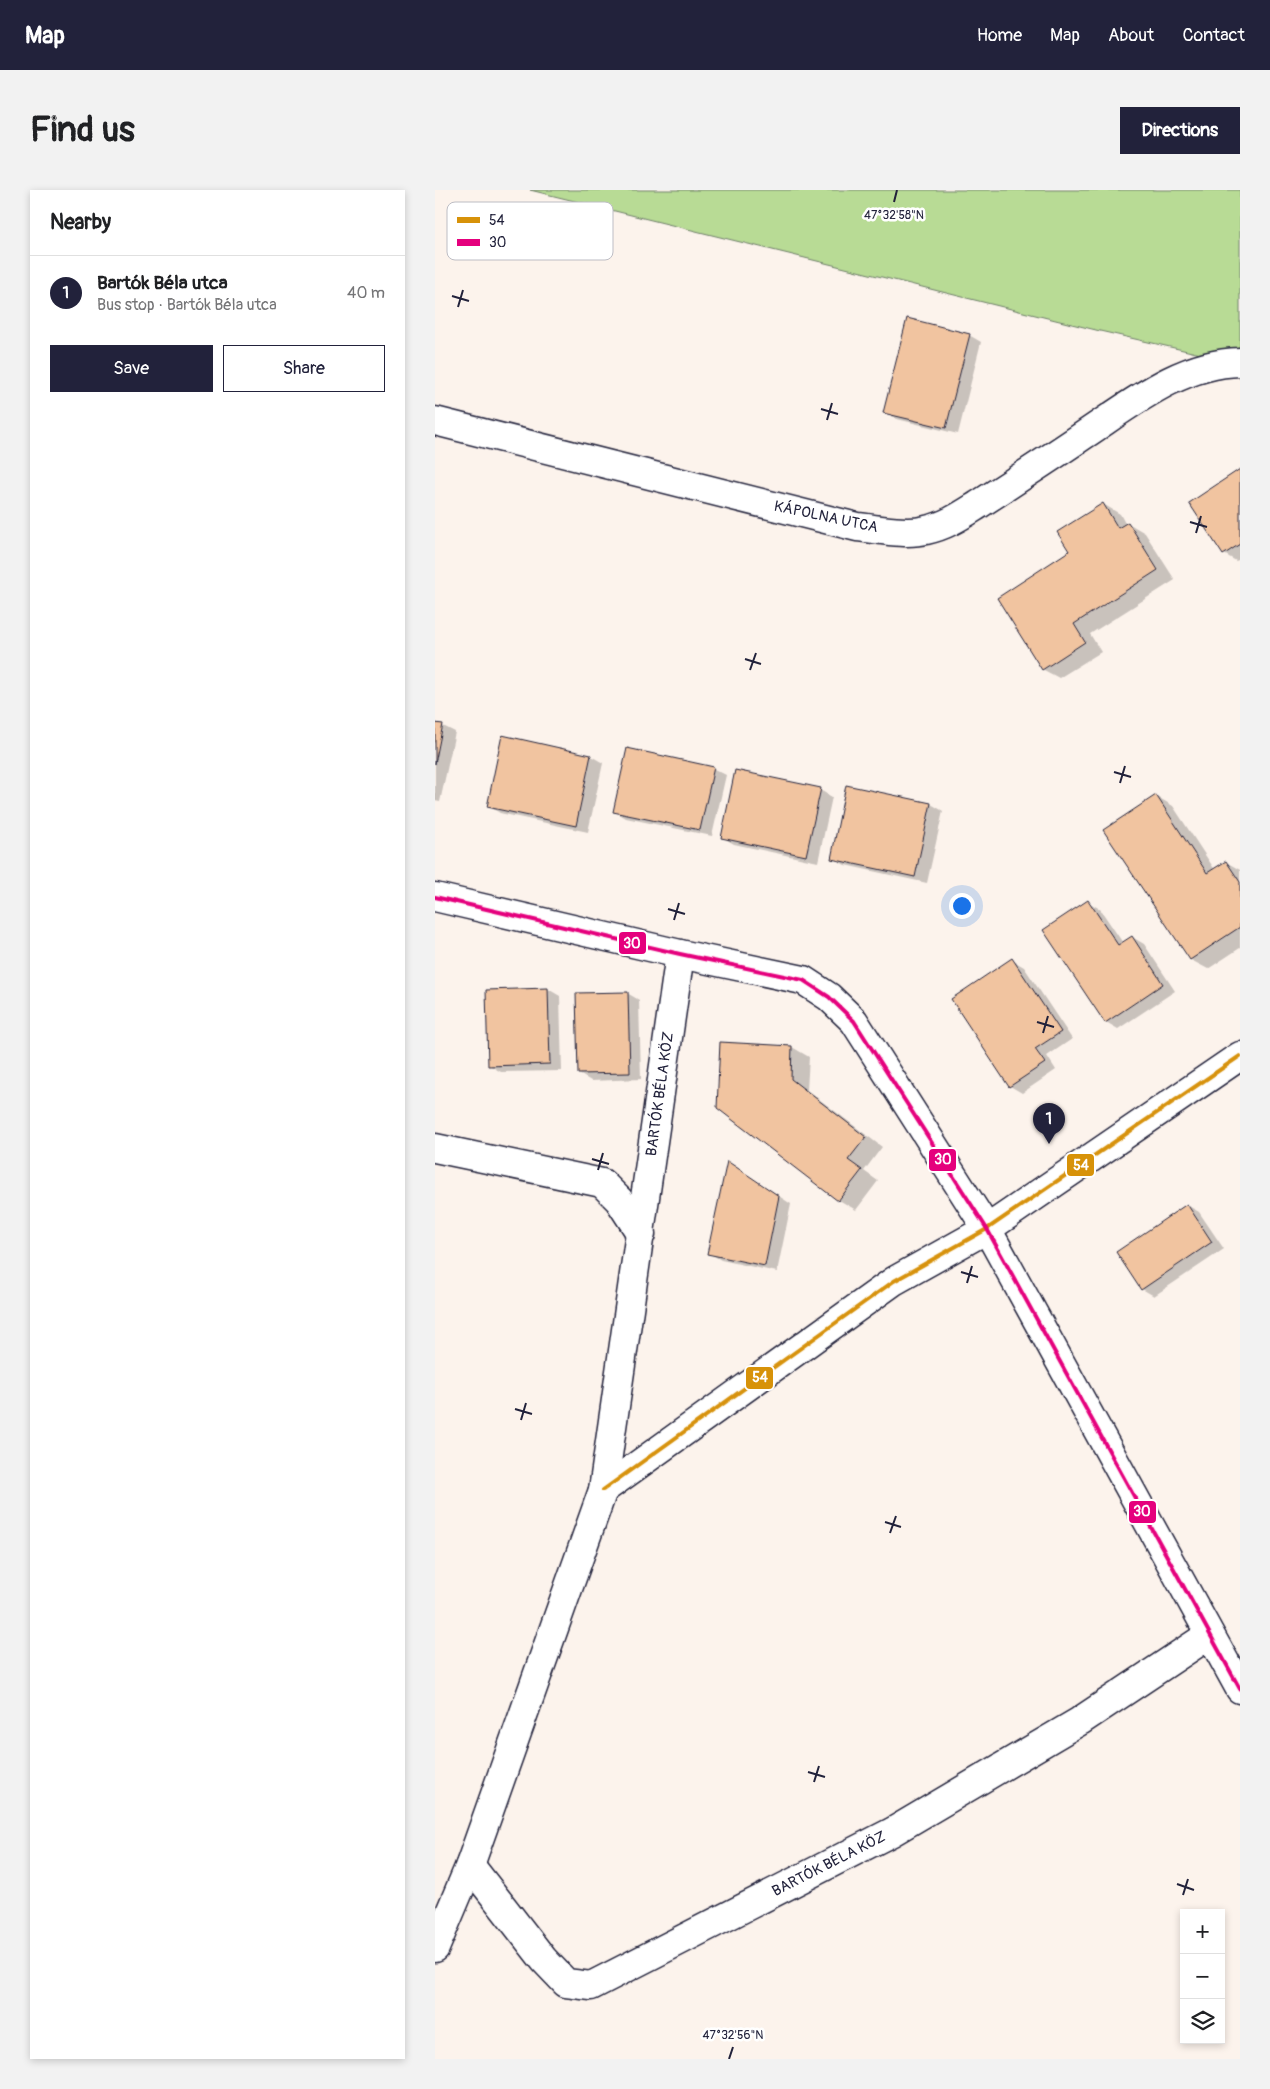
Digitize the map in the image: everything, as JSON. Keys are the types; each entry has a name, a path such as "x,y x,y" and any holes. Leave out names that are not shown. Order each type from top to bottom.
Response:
{"street":[{"name":"KÁPOLNA UTCA","path":"435,421 857,527 894,531 926,531 949,523 979,505 1155,388 1189,372 1219,362 1240,362"},
{"path":"435,896 680,954 803,980 829,997 854,1021 987,1229 1240,1689"},
{"name":"BARTÓK BÉLA KÖZ","path":"435,1948 470,1865 603,1490 680,954"},
{"path":"603,1490 894,1281 987,1229 1240,1056"},
{"path":"435,1148 602,1183 619,1200 641,1234"},
{"name":"BARTÓK BÉLA KÖZ","path":"470,1865 544,1960 566,1983 591,1986 892,1832 1080,1721 1209,1635"}],"green space":[{"path":"530,190 1240,190 1240,363 1100,331 613,211 613,202 579,202"}],"building":[{"path":"907,318 970,334 946,428 883,413"},
{"path":"1240,469 1240,544 1223,555 1189,503"},
{"path":"1103,503 1118,528 1128,522 1158,570 1074,624 1085,642 1042,670 997,598 1069,551 1057,532"},
{"path":"435,723 443,724 435,764"},
{"path":"502,735 591,755 576,826 487,807"},
{"path":"627,748 714,767 700,830 613,812"},
{"path":"735,770 821,788 806,856 721,838"},
{"path":"846,785 931,803 915,877 831,859"},
{"path":"1156,795 1207,873 1226,861 1240,882 1240,927 1190,960 1103,830"},
{"path":"1088,900 1118,945 1132,936 1163,984 1105,1023 1043,930"},
{"path":"1012,958 1061,1032 1035,1049 1045,1063 1009,1087 951,999"},
{"path":"548,988 550,1064 488,1066 486,990"},
{"path":"628,992 630,1073 578,1074 576,993"},
{"path":"720,1042 792,1046 791,1079 866,1137 848,1160 862,1170 838,1201 717,1108"},
{"path":"727,1161 779,1196 765,1266 707,1254"},
{"path":"1187,1204 1212,1242 1141,1290 1116,1252"}],"transit line":[{"name":"30","path":"435,897 680,954 803,980 829,997 854,1021 987,1229 1240,1689"},
{"name":"54","path":"603,1490 894,1281 987,1229 1240,1056"}],"place":[{"name":"Bartók Béla utca","path":"1049,1144"}]}
